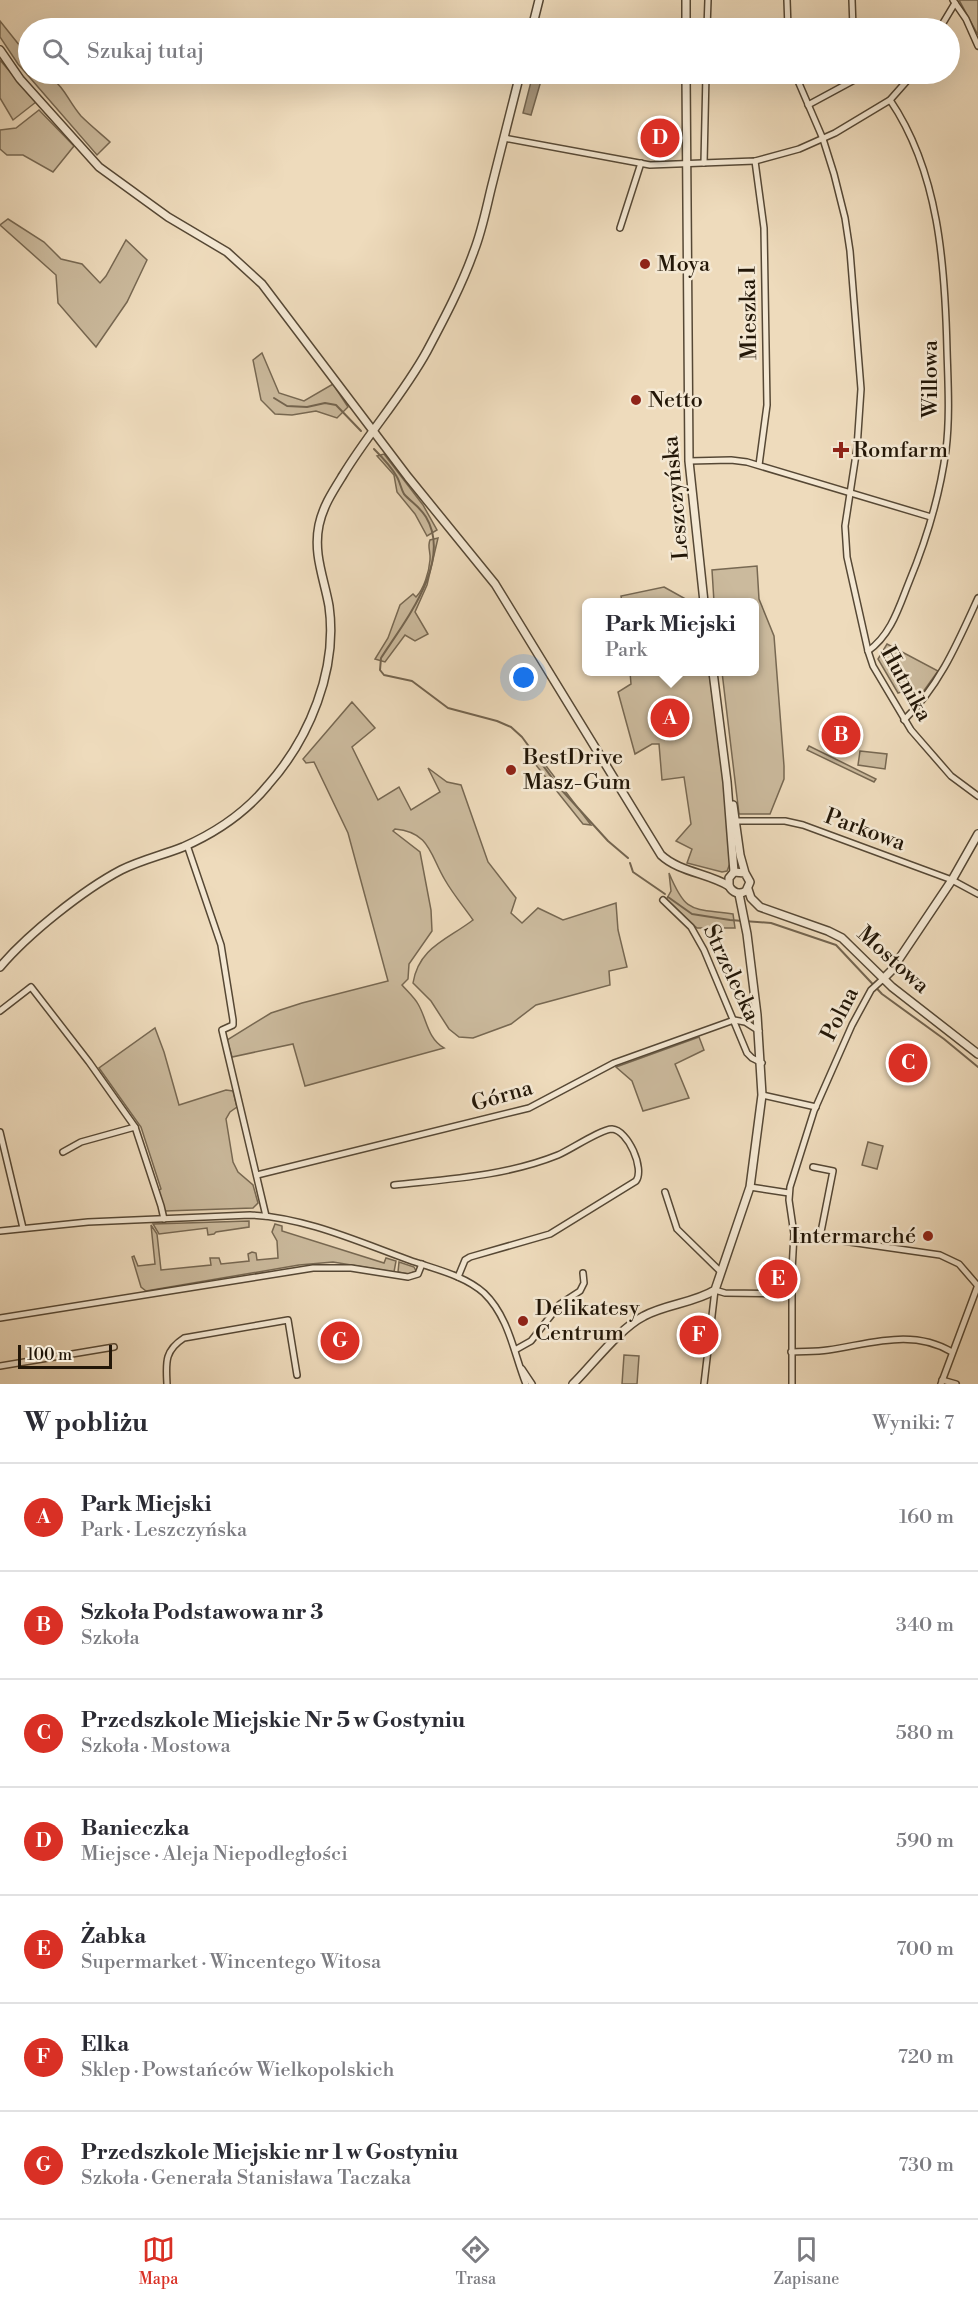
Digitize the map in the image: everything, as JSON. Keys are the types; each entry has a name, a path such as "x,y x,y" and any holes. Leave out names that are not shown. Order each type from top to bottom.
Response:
{"street":[{"path":"534,18 539,0"},
{"path":"686,0 686,18"},
{"path":"707,18 708,0"},
{"path":"787,0 788,18"},
{"path":"852,0 853,18"},
{"path":"945,18 954,2 966,19 978,46"},
{"path":"0,50 18,76"},
{"path":"24,84 99,167 168,217 227,252 253,274 408,477 495,584 662,855 670,863 700,872 740,894"},
{"path":"0,966 23,944 96,885 130,866 187,846 223,825 250,804 273,779 294,750 310,720 321,686 330,636 329,611 317,555 320,522 333,491 372,430 393,404 422,360 457,292 481,230 518,84"},
{"name":"Leszczyńska","path":"686,84 689,461 703,598"},
{"path":"704,163 706,84"},
{"name":"Hutnika","path":"799,84 823,139 845,218 860,358 860,420 844,526 845,541 868,651 873,666 904,720 923,746 951,776 978,796"},
{"path":"808,105 847,84"},
{"path":"504,138 640,163 755,160 787,153 823,139 890,100 904,84"},
{"name":"Willowa","path":"868,651 882,638 895,616 914,572 942,475 947,433 946,314 940,251 927,178 908,130 890,100"},
{"name":"Mieszka I","path":"755,160 764,228 766,323 767,405 759,465"},
{"path":"620,228 640,163"},
{"path":"689,461 731,460 759,465 931,517"},
{"path":"904,720 919,706 944,668 978,598"},
{"path":"714,676 727,782 732,874 729,886"},
{"path":"727,782 745,873 750,878 748,889 751,898 760,907"},
{"name":"Parkowa","path":"735,821 785,821 802,825 952,880 978,894"},
{"name":"Polna","path":"792,1384 794,1234 789,1194 798,1160 816,1107 852,1025 871,990 891,971 952,880 978,834"},
{"path":"187,846 216,930 224,962 233,1025 222,1030 266,1216"},
{"path":"700,872 745,873"},
{"path":"740,894 748,889"},
{"path":"704,1384 715,1290 750,1188 762,1095 759,1031 740,894"},
{"name":"Strzelecka","path":"663,900 691,927 716,974 747,1053 752,1059 762,1063"},
{"path":"744,915 750,907 760,907"},
{"name":"Mostowa","path":"760,907 842,938 882,980 978,1054"},
{"path":"0,1011 31,987 135,1127 164,1219"},
{"path":"745,1022 757,1015"},
{"path":"734,1020 745,1022 759,1031"},
{"name":"Górna","path":"257,1175 529,1108 614,1063 734,1020"},
{"path":"762,1095 816,1107"},
{"path":"63,1152 81,1142 135,1127"},
{"path":"394,1185 484,1176 556,1155 607,1129 619,1131 626,1138 639,1168 639,1177 636,1181 550,1234 470,1257 465,1260 458,1277"},
{"path":"0,1132 23,1228"},
{"path":"813,1167 832,1171 820,1237"},
{"path":"750,1188 789,1194"},
{"path":"665,1192 677,1229 721,1272"},
{"path":"0,1231 164,1219 266,1216 321,1230 458,1277 483,1292 506,1326 526,1384"},
{"path":"794,1234 940,1255 959,1264 978,1285 941,1382 957,1384"},
{"path":"0,1318 313,1268 351,1268 408,1277 418,1274 422,1264"},
{"path":"515,1350 531,1341 560,1304 580,1291 584,1283 583,1273"},
{"path":"573,1384 636,1320 668,1306 715,1290 725,1293 792,1294"},
{"path":"167,1384 166,1365 169,1352 174,1344 184,1338 288,1320 297,1375"},
{"path":"791,1352 828,1350 880,1340 901,1339 937,1343 952,1352"},
{"path":"0,1366 114,1347"},
{"path":"522,1368 532,1384"},
{"path":"579,1384 585,1374"}],"shaded area":[{"path":"959,0 978,0 978,35"},
{"path":"0,21 18,44 18,64 0,37"},
{"path":"0,60 18,84 21,84 36,102 13,120 0,98"},
{"path":"35,84 58,84 81,116 110,142 97,155"},
{"path":"530,84 540,84 531,115 523,113"},
{"path":"39,110 74,146 53,172 23,155 7,155 0,149 0,130 16,128"},
{"path":"8,219 44,242 61,259 82,264 100,283 126,240 147,260 127,302 96,347 58,303 56,275 0,225"},
{"path":"262,353 279,393 304,401 333,384 348,407 337,418 316,411 292,415 275,414 261,400 253,360"},
{"path":"384,454 423,505 437,530 427,536 415,514 397,492 394,475 377,456"},
{"path":"438,538 427,585 415,612 428,634 415,641 405,635 385,662 375,659 388,638 400,605 413,594 416,597 421,590 429,565 429,543 430,540"},
{"path":"757,566 759,598 714,598 712,570"},
{"path":"664,587 684,598 621,598 621,596"},
{"path":"759,599 774,636 784,779 770,814 739,814 722,676 759,676"},
{"path":"887,644 938,671 913,706 901,692 898,693 878,659"},
{"path":"630,676 710,676 724,782 731,861 727,871 722,872 687,863 692,849 676,841 691,824 684,777 662,780 659,744 652,744 635,754 618,692 631,684"},
{"path":"352,702 375,728 352,747 378,800 399,787 411,810 440,792 428,768 447,782 461,785 488,862 516,898 511,913 522,923 538,908 563,920 616,903 618,930 627,967 609,971 610,985 536,1005 511,1024 473,1038 459,1037 449,1029 431,1001 413,983 421,961 428,953 444,939 473,920 448,885 428,846 415,835 395,829 393,831 420,852 431,910 432,931 409,964 408,979 402,985 418,1004 434,1039 444,1048 305,1086 293,1044 232,1057 227,1040 271,1013 388,981 348,833 314,762 306,763 303,759"},
{"path":"809,746 876,779 874,782 807,750"},
{"path":"534,750 591,825 583,824 528,755"},
{"path":"860,751 887,754 885,769 858,765"},
{"path":"669,873 680,896 692,907 733,914 735,928 697,928 666,900 671,891"},
{"path":"155,1028 179,1105 226,1090 233,1091 237,1107 226,1119 233,1162 238,1172 253,1185 258,1203 253,1208 165,1211 158,1191 161,1189 141,1127 99,1068"},
{"path":"699,1037 704,1050 675,1064 689,1098 643,1111 632,1081 616,1067"},
{"path":"868,1142 883,1146 877,1169 862,1165"},
{"path":"249,1221 249,1227 208,1235 207,1228 159,1234 153,1224"},
{"path":"275,1224 282,1226 282,1231 384,1263 386,1258 396,1261 394,1272 333,1262 299,1265 146,1291 141,1287 132,1257 134,1256 138,1266 155,1264 151,1225 157,1234 161,1270 211,1265 210,1258 219,1258 221,1264 249,1261 248,1254 252,1252 256,1253 257,1260 278,1258 277,1241 272,1232"},
{"path":"399,1262 414,1267 416,1271 408,1274 398,1272"},
{"path":"624,1355 639,1356 637,1384 622,1384"}],"waterway":[{"path":"274,398 287,406 307,407 325,403 336,405 361,431"},
{"path":"374,449 395,473 404,494 426,517 433,535 434,553 430,572 422,591 381,658 380,670 384,675 412,681 448,708 511,727 522,737 558,786 608,841 628,858"},
{"path":"630,863 633,872 665,894"},
{"path":"668,897 692,914 771,923 836,945 882,994 978,1067"}],"place":[{"name":"Banieczka","path":"660,138"},
{"name":"Moya","path":"645,264"},
{"name":"Netto","path":"636,400"},
{"name":"Romfarm","path":"841,450"},
{"name":"Park Miejski","path":"670,718"},
{"name":"Szkoła Podstawowa nr 3","path":"841,735"},
{"name":"BestDrive Masz-Gum","path":"511,770"},
{"name":"Przedszkole Miejskie Nr 5 w Gostyniu","path":"908,1063"},
{"name":"Intermarché","path":"928,1236"},
{"name":"Żabka","path":"778,1279"},
{"name":"Delikatesy Centrum","path":"523,1321"},
{"name":"Elka","path":"699,1335"},
{"name":"Przedszkole Miejskie nr 1 w Gostyniu","path":"340,1341"}]}
